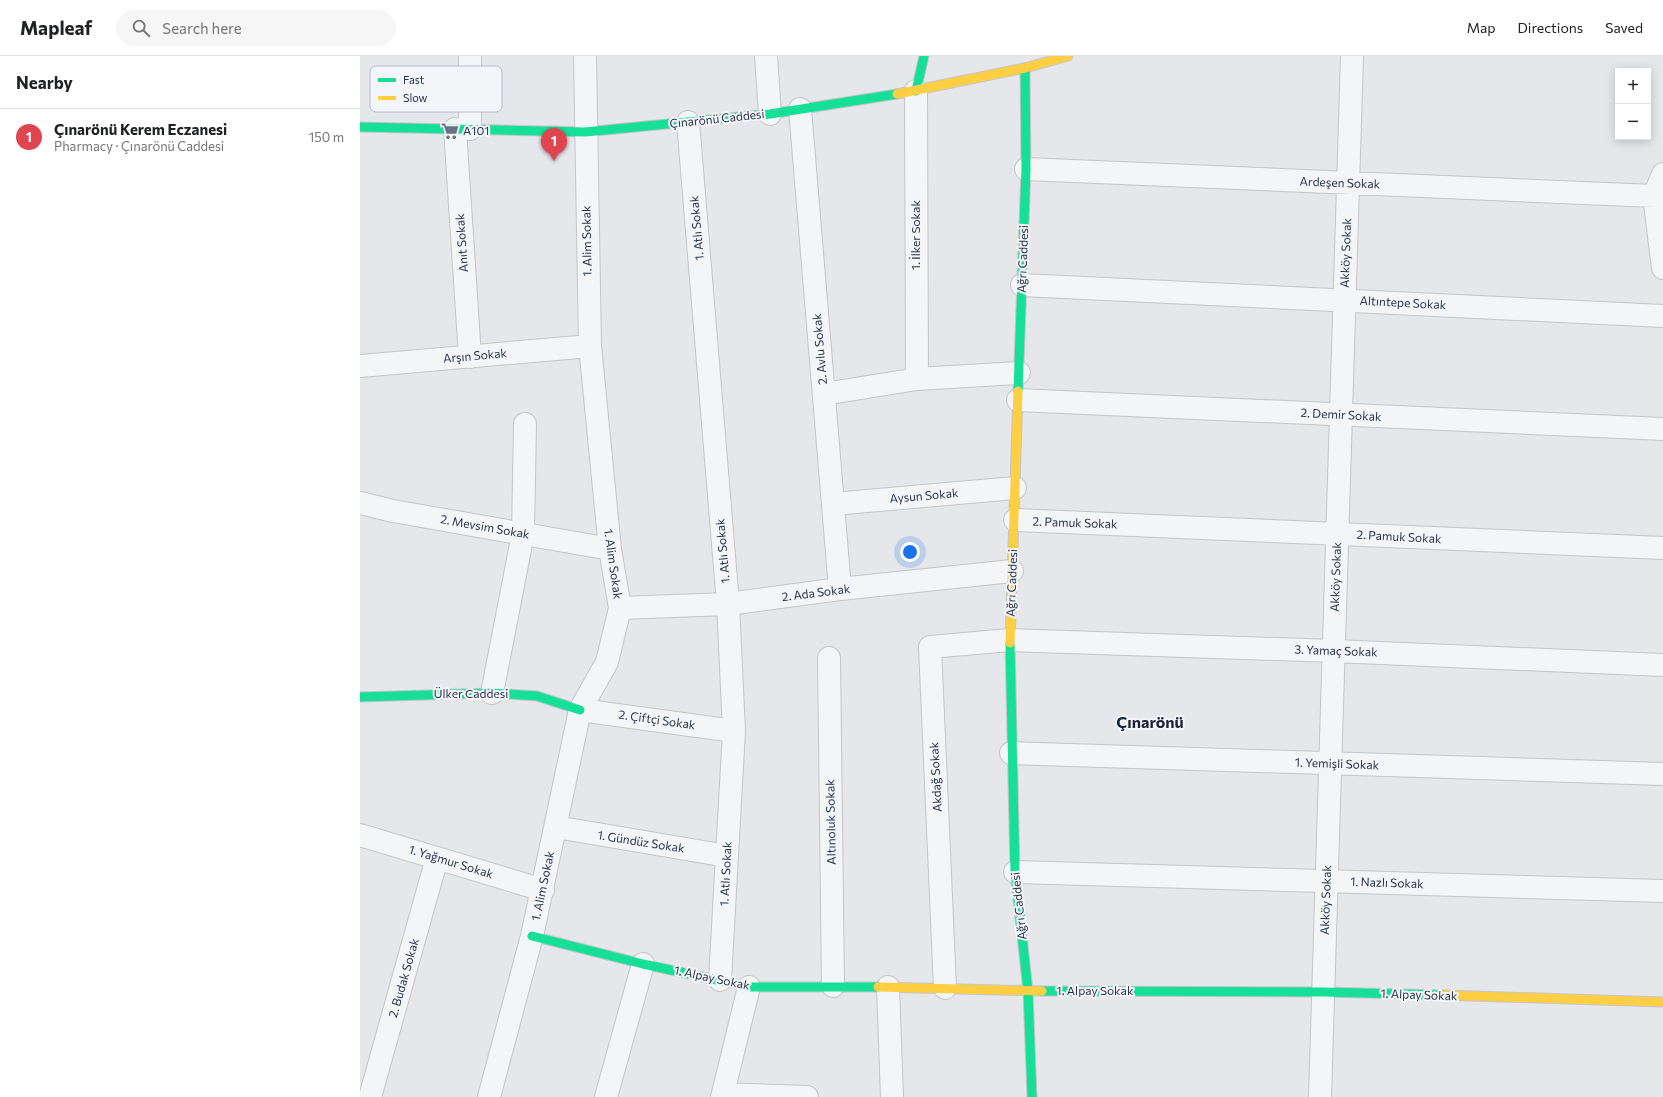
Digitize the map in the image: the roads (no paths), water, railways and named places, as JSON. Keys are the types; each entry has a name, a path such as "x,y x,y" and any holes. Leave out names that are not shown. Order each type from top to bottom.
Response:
{"street":[{"name":"Anıt Sokak","path":"469,66 470,56"},
{"name":"1. Alim Sokak","path":"489,1097 543,890 580,710 607,662 620,608 610,549 590,346 585,132 585,56"},
{"path":"766,56 770,114"},
{"path":"916,91 924,56"},
{"name":"Çınarönü Caddesi","path":"360,127 585,132 770,114 916,91 1025,68 1068,56"},
{"name":"Akköy Sokak","path":"1320,1097 1352,56"},
{"name":"Ağrı Caddesi","path":"1025,68 1026,169 1010,640 1011,753 1015,872 1028,991 1032,1097"},
{"name":"1. İlker Sokak","path":"916,91 917,379"},
{"name":"2. Avlu Sokak","path":"800,109 840,589"},
{"name":"Anıt Sokak","path":"464,112 462,129 470,357"},
{"name":"1. Atlı Sokak","path":"688,122 728,604 734,731 720,980"},
{"name":"Ardeşen Sokak","path":"1026,169 1654,196"},
{"path":"1663,174 1654,196 1663,268"},
{"name":"Altıntepe Sokak","path":"1022,285 1663,316"},
{"name":"Arşın Sokak","path":"360,366 590,346"},
{"path":"824,394 917,379 1019,373"},
{"name":"2. Demir Sokak","path":"1018,400 1663,429"},
{"path":"492,693 523,534 526,424"},
{"name":"Aysun Sokak","path":"833,504 1015,488"},
{"name":"2. Mevsim Sokak","path":"360,503 393,511 610,549"},
{"name":"2. Pamuk Sokak","path":"1015,520 1663,548"},
{"name":"2. Ada Sokak","path":"620,608 728,604 840,589 1012,571"},
{"name":"3. Yamaç Sokak","path":"1010,640 1663,664"},
{"name":"Akdağ Sokak","path":"945,988 930,647 1010,640"},
{"name":"Altınoluk Sokak","path":"828,658 833,986"},
{"name":"Ülker Caddesi","path":"360,697 492,693 537,696 580,710"},
{"name":"2. Çiftçi Sokak","path":"580,710 734,731"},
{"name":"1. Yemişli Sokak","path":"1011,753 1663,774"},
{"name":"1. Gündüz Sokak","path":"556,827 727,856"},
{"name":"1. Yağmur Sokak","path":"360,835 543,890"},
{"name":"2. Budak Sokak","path":"370,1097 437,858"},
{"name":"1. Nazlı Sokak","path":"1015,872 1663,891"},
{"name":"1. Alpay Sokak","path":"532,936 644,964 749,987 833,986 1028,991 1324,992 1663,1002"},
{"path":"606,1097 644,964"},
{"path":"749,987 723,1096 807,1097"},
{"path":"888,987 892,1097"}],"place":[{"name":"A101","path":"450,131"},
{"name":"Çınarönü Kerem Eczanesi","path":"554,161"}],"district":[{"name":"Çınarönü","path":"1150,722"}]}
